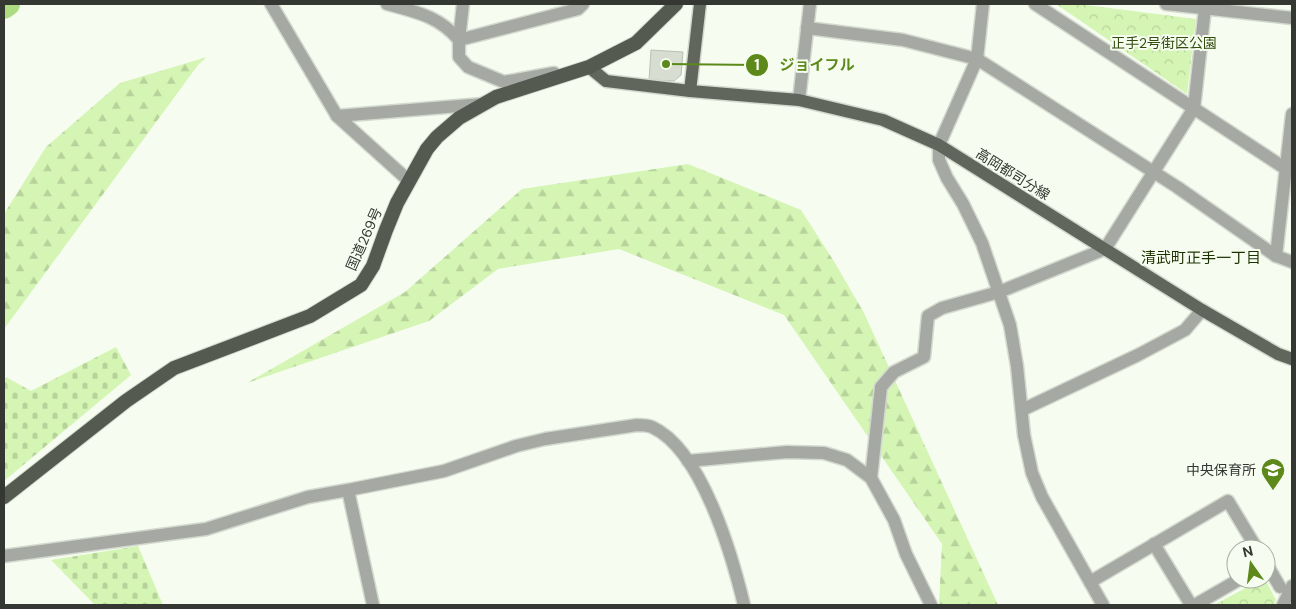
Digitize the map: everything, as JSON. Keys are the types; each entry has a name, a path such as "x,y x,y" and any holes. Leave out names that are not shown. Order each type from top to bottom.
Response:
{"highway":[{"name":"国道269号","path":"4,497 126,401 174,368 310,316 361,285 372,266 397,203 427,149 458,118 496,97 589,67 636,43 676,4"}],"main road":[{"path":"690,91 700,4"},
{"name":"高岡都司分線","path":"589,67 606,81 690,91 800,100 883,120 938,144 1202,310 1278,354 1292,359"}],"street":[{"path":"270,4 337,116 409,181"},
{"path":"387,4 429,16 450,29 459,40"},
{"path":"463,4 459,57 468,67 504,82 589,67"},
{"path":"459,40 578,9 582,4"},
{"path":"800,100 810,4"},
{"path":"983,4 977,59 938,144 939,160 947,178 964,204 982,243 1010,325 1017,366 1024,435 1032,473 1042,497 1102,605"},
{"path":"1035,4 1286,168"},
{"path":"1166,4 1292,18"},
{"path":"871,478 881,387 894,372 924,357 928,316 942,308 999,292 1105,249 1194,108 1205,8"},
{"path":"807,28 903,40 977,59 1153,172 1276,256 1292,262"},
{"path":"337,116 483,104"},
{"path":"1276,256 1292,114"},
{"path":"1022,410 1185,330 1202,310"},
{"path":"4,556 206,529 308,497 444,471 516,446 545,439 637,425 650,426 665,435 688,461 698,477 713,508 736,573 744,605"},
{"path":"688,461 787,452 824,453 847,460 871,478 894,520 906,554 931,605"},
{"path":"348,490 373,605"},
{"path":"1090,582 1228,501 1251,539"},
{"path":"1154,544 1190,605"},
{"path":"1276,575 1286,586 1283,605"},
{"path":"1195,605 1226,587"}],"green space":[{"name":"正手2号街区公園","path":"1056,4 1078,4 1196,19 1187,94"},
{"path":"207,57 198,65 4,329 4,214 46,147 120,83"},
{"path":"688,164 801,210 864,313 998,605 939,605 942,544 784,315 619,249 498,269 429,321 247,383 405,292 522,189"},
{"path":"116,347 131,375 4,481 4,380 6,377 31,391"},
{"path":"138,546 163,605 95,605 51,560"},
{"path":"1244,589 1270,589 1276,600 1274,605 1214,605"}],"building":[{"path":"651,50 683,52 681,75 674,81 649,80"}],"waterway":[{"path":"4,7 8,4"}],"place":[{"name":"ジョイフル","path":"666,64"},
{"name":"中央保育所","path":"1273,491"}],"district":[{"name":"清武町正手一丁目","path":"1201,258"}]}
